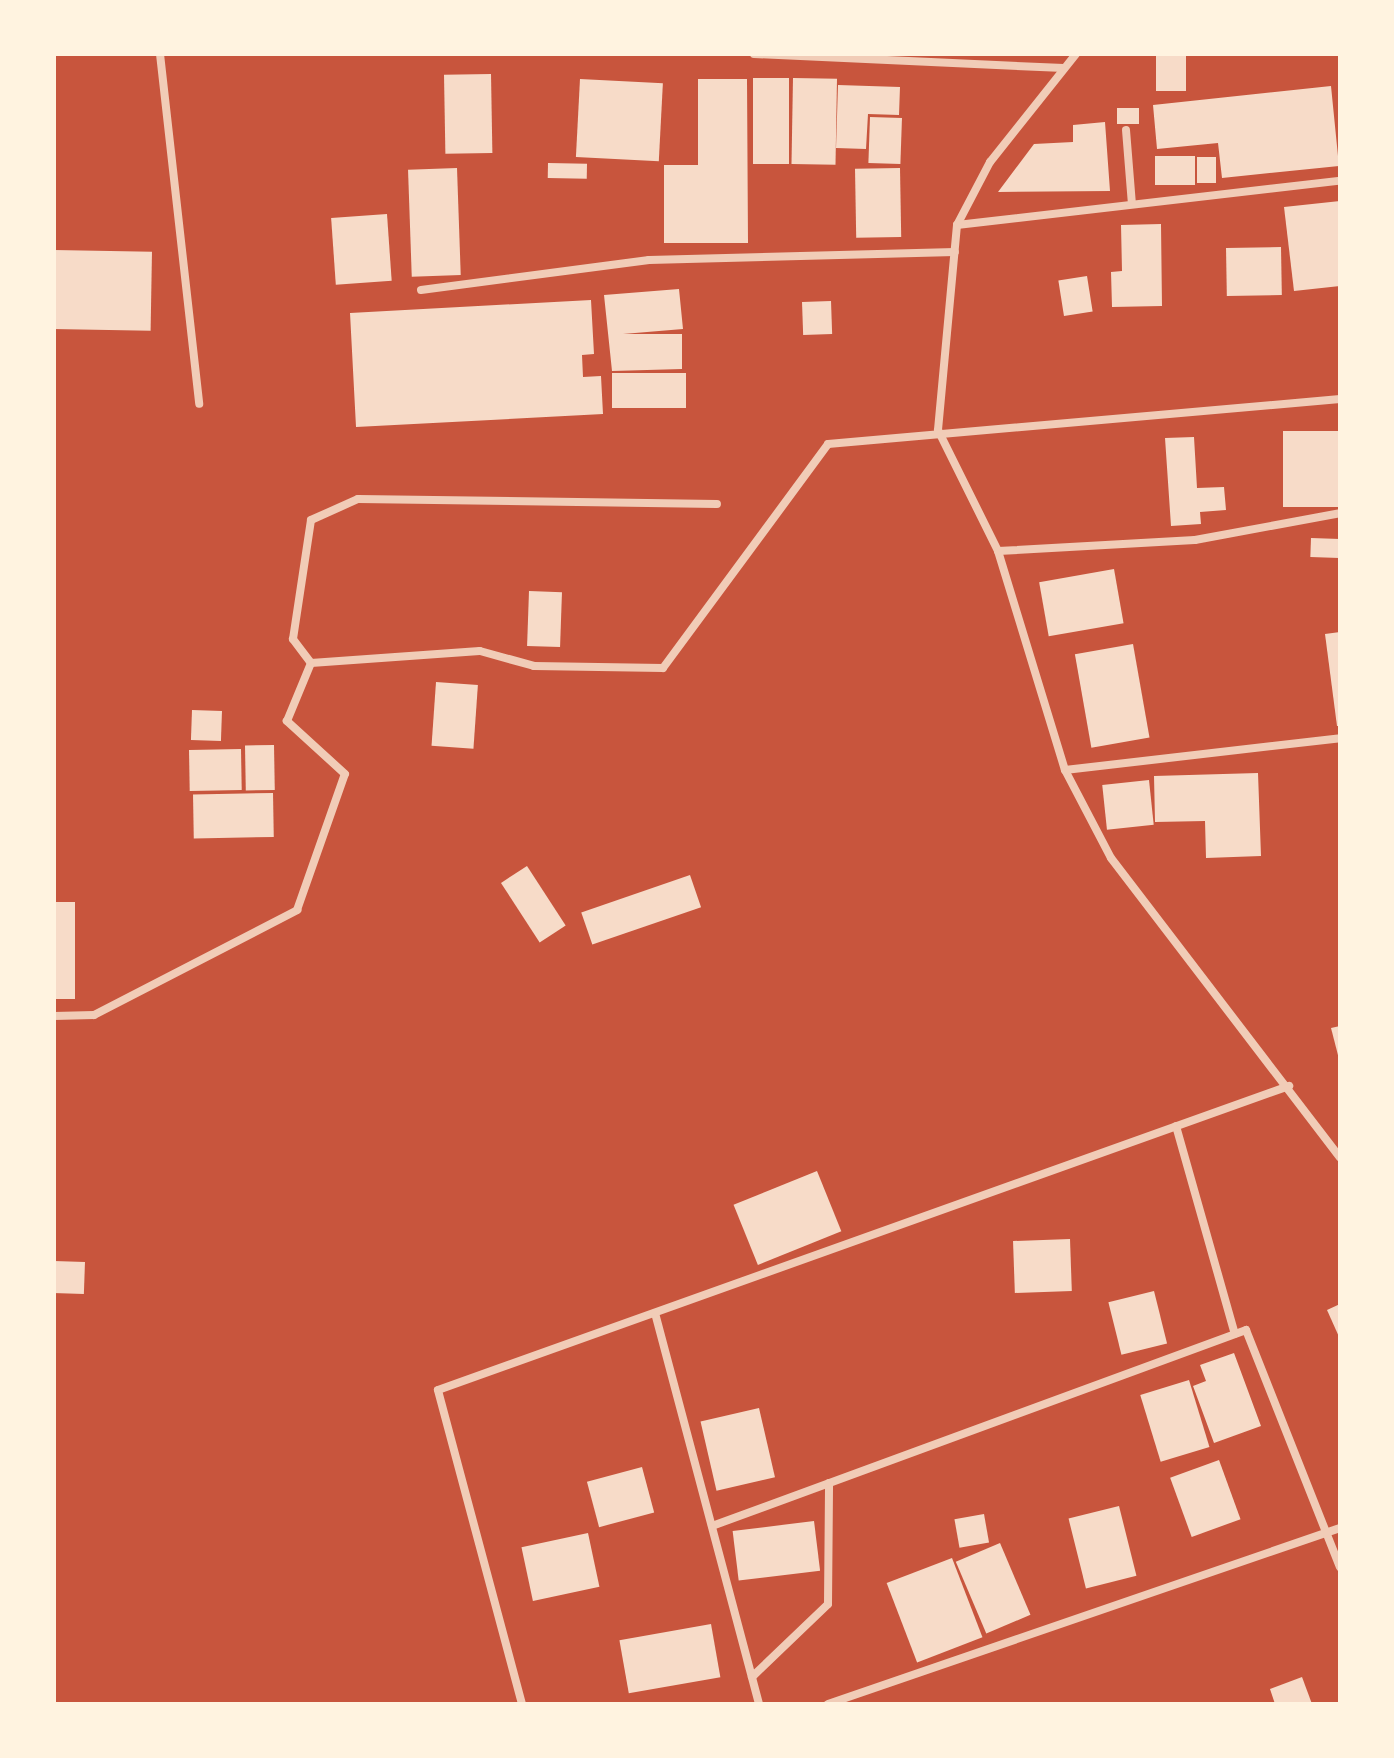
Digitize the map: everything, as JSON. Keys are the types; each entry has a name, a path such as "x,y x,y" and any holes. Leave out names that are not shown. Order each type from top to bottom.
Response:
{"street":[{"path":"160,54 199,404"},
{"path":"754,54 1064,68"},
{"path":"1076,54 990,162 957,225 938,430 998,551 1065,770 1111,858 1289,1086 1340,1157"},
{"path":"1126,130 1132,204"},
{"path":"957,225 1340,181"},
{"path":"421,290 649,260 955,252"},
{"path":"311,663 480,651 534,666 663,668 828,444 938,430 1097,425 1340,399"},
{"path":"311,663 293,639 311,520 358,499 717,504"},
{"path":"998,551 1195,540 1340,513"},
{"path":"54,1016 94,1015 297,910 345,774 287,721 311,663"},
{"path":"1065,770 1340,738"},
{"path":"522,1704 438,1390 1289,1086"},
{"path":"1176,1126 1235,1334"},
{"path":"655,1313 759,1704"},
{"path":"712,1526 1246,1330 1329,1532 1340,1567"},
{"path":"752,1677 828,1604 829,1483"},
{"path":"828,1704 1340,1528"}],"building":[{"path":"1156,54 1186,54 1186,91 1156,91"},
{"path":"491,74 492,153 445,154 444,75"},
{"path":"753,78 789,78 789,164 753,164"},
{"path":"793,78 837,79 835,165 791,164"},
{"path":"580,79 663,83 659,161 576,157"},
{"path":"698,79 747,79 748,243 664,243 664,165 698,165"},
{"path":"838,85 900,87 899,115 868,114 866,149 836,148"},
{"path":"1331,86 1339,166 1222,178 1218,143 1157,149 1153,105"},
{"path":"1117,108 1139,108 1139,124 1117,124"},
{"path":"870,117 902,118 900,164 868,163"},
{"path":"1105,122 1110,191 998,192 1034,144 1073,142 1073,125"},
{"path":"1155,156 1195,156 1195,185 1155,185"},
{"path":"1197,157 1216,157 1216,183 1197,183"},
{"path":"548,163 587,164 587,179 548,178"},
{"path":"457,168 461,275 412,277 408,170"},
{"path":"900,168 901,237 856,238 855,169"},
{"path":"1340,201 1340,286 1294,291 1284,207"},
{"path":"387,214 392,281 336,285 331,218"},
{"path":"1161,224 1162,306 1112,307 1111,272 1122,271 1121,225"},
{"path":"1281,247 1282,295 1227,296 1226,248"},
{"path":"54,250 152,252 151,331 54,329"},
{"path":"1087,276 1093,312 1064,316 1058,281"},
{"path":"679,289 683,329 623,334 682,334 682,369 612,371 604,295"},
{"path":"591,300 594,354 582,355 583,377 601,376 603,414 356,427 350,313"},
{"path":"831,301 832,334 803,335 802,302"},
{"path":"612,373 686,373 686,408 612,408"},
{"path":"1283,431 1340,431 1340,507 1283,507"},
{"path":"1194,437 1197,488 1224,487 1226,510 1200,512 1201,524 1171,526 1165,438"},
{"path":"1311,538 1340,539 1339,558 1310,557"},
{"path":"1114,569 1124,623 1049,636 1039,582"},
{"path":"529,591 562,592 560,647 527,646"},
{"path":"1340,632 1340,726 1337,726 1325,634"},
{"path":"1133,644 1149,738 1091,748 1075,654"},
{"path":"436,682 478,685 473,749 432,746"},
{"path":"192,710 222,711 221,741 191,740"},
{"path":"274,745 275,790 246,790 245,746"},
{"path":"241,749 242,790 190,791 189,750"},
{"path":"1258,773 1261,856 1206,858 1205,821 1155,822 1154,776"},
{"path":"1149,780 1154,825 1107,830 1102,785"},
{"path":"273,793 274,837 194,838 193,794"},
{"path":"527,866 566,926 540,942 501,883"},
{"path":"690,875 701,907 592,945 581,912"},
{"path":"54,902 75,902 75,999 54,999"},
{"path":"1340,1026 1340,1058 1339,1059 1331,1028"},
{"path":"817,1171 841,1231 758,1265 734,1205"},
{"path":"1070,1239 1072,1291 1015,1293 1013,1241"},
{"path":"54,1261 85,1262 84,1294 54,1293"},
{"path":"1154,1291 1167,1343 1121,1355 1108,1302"},
{"path":"1340,1304 1340,1339 1327,1310"},
{"path":"1234,1353 1261,1426 1214,1443 1193,1386 1206,1381 1200,1365"},
{"path":"1189,1380 1209,1447 1161,1462 1140,1395"},
{"path":"759,1408 775,1477 717,1491 701,1421"},
{"path":"1219,1460 1241,1519 1192,1537 1170,1478"},
{"path":"642,1467 654,1512 599,1527 587,1482"},
{"path":"1119,1506 1136,1576 1086,1588 1069,1519"},
{"path":"984,1514 989,1543 959,1548 954,1519"},
{"path":"814,1521 820,1571 739,1581 733,1531"},
{"path":"588,1533 599,1587 533,1601 521,1547"},
{"path":"1000,1543 1030,1615 986,1634 956,1562"},
{"path":"952,1558 982,1637 917,1662 887,1583"},
{"path":"711,1624 720,1677 629,1693 619,1640"},
{"path":"1302,1677 1312,1704 1275,1704 1270,1689"}]}
